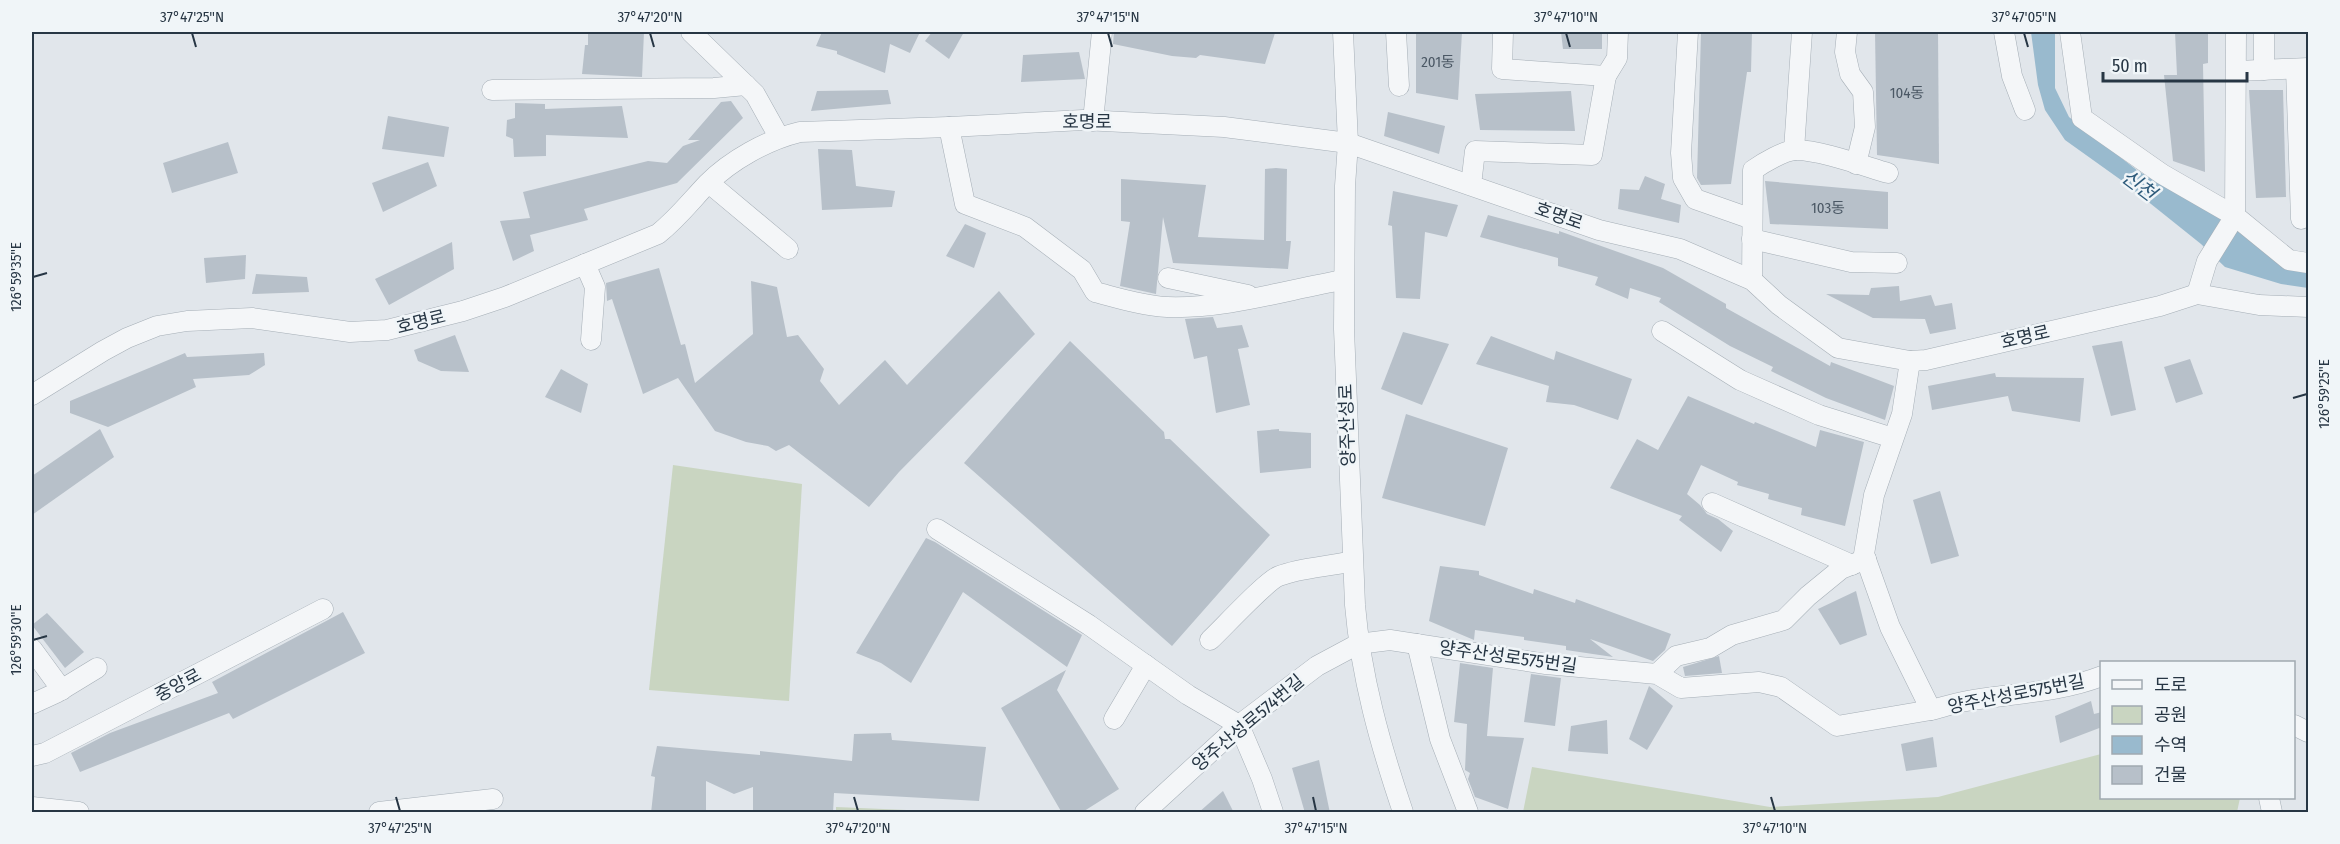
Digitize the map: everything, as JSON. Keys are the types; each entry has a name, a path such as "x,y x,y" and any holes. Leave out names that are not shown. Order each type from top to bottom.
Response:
{"street":[{"path":"691,32 755,94 779,137"},
{"path":"1094,120 1102,32"},
{"name":"양주산성로","path":"1343,32 1348,143 1343,280 1352,561 1358,644 1370,706 1402,813"},
{"path":"1396,32 1399,86"},
{"path":"1503,32 1502,69 1606,76"},
{"path":"1471,185 1475,151 1592,155 1606,76 1617,58 1618,32"},
{"path":"1688,32 1681,153 1683,178 1695,199 1752,219"},
{"path":"1794,150 1802,32"},
{"path":"1847,32 1845,52 1850,74 1863,92 1865,127 1856,164"},
{"path":"2004,32 2012,76 2025,110"},
{"path":"2070,32 2082,118 2162,174 2233,218 2289,260 2308,263"},
{"path":"2197,294 2207,261 2233,218 2236,32"},
{"path":"2264,32 2264,70"},
{"path":"2237,71 2302,68 2301,219"},
{"path":"492,90 714,88 746,85"},
{"name":"호명로","path":"32,395 103,351 157,326 187,321 252,318 350,332 387,330 463,311 505,297 658,234 678,219 709,183 763,144 779,137 800,132 1094,120 1224,127 1348,143 1599,230 1680,249 1752,280 1779,304 1838,348 1910,362 2160,306 2197,294 2259,304 2308,307"},
{"path":"950,127 965,204 1025,227 1082,270 1095,292 1128,301 1166,307 1243,301 1343,280"},
{"path":"1752,280 1754,170 1766,161 1794,150 1888,173"},
{"path":"709,183 788,249"},
{"path":"1752,239 1851,262 1896,263"},
{"path":"585,264 595,287 591,340"},
{"path":"1168,278 1259,297"},
{"path":"1662,331 1740,380 1818,415 1893,438"},
{"name":"양주산성로575번길","path":"1910,362 1902,414 1874,495 1864,554 1859,562 1931,710"},
{"path":"1712,503 1859,562"},
{"path":"937,529 1089,625 1188,695 1239,725 1262,779 1273,813"},
{"path":"1210,640 1276,577 1352,561"},
{"path":"1658,674 1676,656 1710,648 1732,635 1784,620 1808,596 1841,569 1859,562"},
{"name":"중앙로","path":"32,756 45,753 323,609"},
{"name":"양주산성로575번길","path":"1358,644 1390,640 1546,664 1658,674 1681,688 1759,682 1781,687 1838,726 1931,710 1967,701 2031,694 2081,684 2100,677"},
{"name":"양주산성로574번길","path":"1145,813 1239,725 1317,666 1358,644"},
{"path":"1417,644 1440,739 1464,812"},
{"path":"32,649 62,690"},
{"path":"1114,718 1146,665"},
{"path":"32,704 62,690 97,668"},
{"path":"379,813 494,799"},
{"path":"32,807 79,813"}],"green space":[{"path":"673,465 802,484 789,701 649,690"},
{"path":"2100,754 2100,799 2240,799 2237,812 1523,812 1532,767 1770,807 1938,797"},
{"path":"836,807 954,812 836,812"}],"water":[{"name":"신천","path":"2031,32 2055,32 2055,88 2069,117 2138,171 2308,267 2308,288 2281,284 2225,267 2201,244 2121,180 2065,140 2045,110 2038,85"}],"building":[{"path":"588,32 644,32 642,77 582,74 585,45 588,45"},
{"path":"822,32 920,32 910,53 890,44 885,73 837,54 837,51 816,46"},
{"path":"932,32 964,32 949,59 925,41"},
{"path":"1114,32 1275,33 1265,64 1200,55 1196,58 1172,56 1113,44"},
{"path":"1416,32 1462,32 1458,100 1416,93"},
{"path":"1561,32 1602,32 1602,49 1563,49"},
{"path":"1701,32 1752,32 1751,72 1747,72 1731,184 1701,185 1697,178"},
{"path":"1875,32 1938,32 1939,164 1877,155"},
{"path":"2175,32 2208,32 2208,63 2203,64 2205,172 2173,161 2164,75 2177,75"},
{"path":"1079,52 1085,79 1021,82 1023,55"},
{"path":"888,90 891,104 811,111 817,91"},
{"path":"2249,90 2283,90 2286,197 2256,198"},
{"path":"1571,91 1575,131 1480,130 1475,94"},
{"path":"731,101 743,118 677,183 584,209 588,220 530,235 534,251 513,261 500,221 530,218 523,192 648,161 667,163 683,146 700,140 688,140 721,102"},
{"path":"515,103 545,104 545,109 622,106 628,138 546,135 546,156 514,157 513,139 506,136 507,120 515,118"},
{"path":"1388,112 1445,126 1439,154 1384,136"},
{"path":"388,116 449,127 444,157 382,149"},
{"path":"228,142 238,173 172,193 163,163"},
{"path":"818,149 852,150 856,186 895,191 892,207 822,210"},
{"path":"428,162 437,186 383,212 372,183"},
{"path":"1265,169 1287,169 1286,241 1291,241 1288,269 1173,263 1163,217 1156,294 1120,286 1130,222 1121,221 1121,179 1206,185 1198,237 1264,240"},
{"path":"1645,176 1665,184 1661,199 1681,205 1679,223 1618,209 1620,189 1639,190"},
{"path":"1765,181 1888,192 1888,229 1770,224"},
{"path":"1393,191 1458,205 1447,237 1425,232 1420,299 1396,298 1392,226 1388,225"},
{"path":"1488,215 1559,234 1559,231 1663,268 1726,304 1726,308 1830,366 1831,362 1894,386 1885,420 1826,398 1771,371 1773,367 1730,346 1659,302 1661,298 1630,288 1628,299 1595,285 1598,277 1558,266 1558,258 1480,237"},
{"path":"965,224 986,233 974,268 946,256"},
{"path":"452,242 454,269 389,305 375,279"},
{"path":"246,255 245,279 206,283 204,258"},
{"path":"659,268 681,345 685,344 695,383 753,334 751,281 777,287 787,337 798,335 824,369 820,381 839,405 885,360 907,385 999,291 1035,334 899,472 869,507 789,445 776,451 768,446 746,442 715,431 678,378 643,394 612,299 607,301 606,283"},
{"path":"256,274 307,277 309,292 252,294"},
{"path":"1899,286 1900,301 1931,295 1935,306 1952,303 1956,329 1930,334 1925,319 1873,318 1826,294 1869,295 1871,288"},
{"path":"1213,317 1217,328 1242,325 1249,347 1238,349 1250,405 1216,413 1207,356 1194,359 1185,319"},
{"path":"1403,332 1449,344 1422,405 1381,389"},
{"path":"455,335 469,372 441,371 418,361 414,350"},
{"path":"1491,336 1554,360 1556,351 1632,379 1618,420 1574,405 1546,402 1549,386 1476,364"},
{"path":"1070,341 1164,432 1165,439 1170,439 1270,535 1172,646 964,463"},
{"path":"2122,341 2136,410 2111,416 2092,346"},
{"path":"185,353 187,357 264,353 265,365 249,375 193,379 196,387 108,427 70,413 70,401"},
{"path":"2190,359 2203,394 2176,403 2164,367"},
{"path":"561,369 588,384 581,413 545,397"},
{"path":"1995,373 1996,377 2084,378 2080,422 2012,411 2008,396 1932,410 1928,386"},
{"path":"1688,396 1816,447 1820,430 1864,442 1845,526 1801,515 1802,508 1768,499 1769,494 1737,485 1738,482 1701,465 1687,494 1707,514 1718,519 1733,531 1721,552 1679,520 1682,516 1610,488 1637,439 1658,450"},
{"path":"1406,414 1508,448 1485,526 1382,498"},
{"path":"100,429 114,457 32,515 32,476"},
{"path":"1279,429 1279,431 1311,433 1311,468 1260,473 1257,431"},
{"path":"1940,491 1959,556 1931,564 1913,500"},
{"path":"926,538 1082,635 1067,667 963,592 911,683 881,663 856,653"},
{"path":"1440,566 1479,571 1479,575 1533,594 1534,589 1575,603 1576,599 1671,634 1665,650 1653,661 1590,639 1613,657 1566,650 1566,646 1524,640 1524,637 1475,630 1474,640 1429,621"},
{"path":"1856,591 1867,635 1840,645 1818,609"},
{"path":"343,612 365,653 233,719 229,713 80,772 71,753 110,733 218,693 212,682"},
{"path":"47,613 84,652 65,668 32,625"},
{"path":"1719,656 1722,673 1685,676 1683,667"},
{"path":"1460,663 1493,668 1487,736 1524,738 1508,809 1475,797 1468,779 1470,773 1465,770 1467,724 1454,722"},
{"path":"1066,670 1057,690 1119,789 1081,813 1062,813 1001,708"},
{"path":"1531,674 1561,678 1555,726 1524,722"},
{"path":"1649,686 1673,706 1647,750 1629,739"},
{"path":"2091,701 2094,714 2100,712 2100,728 2060,743 2055,716"},
{"path":"1607,720 1608,754 1568,751 1571,726"},
{"path":"891,733 892,740 986,747 979,801 834,793 833,813 753,813 753,787 734,794 706,781 706,813 651,813 655,777 651,776 657,746 760,755 760,751 852,761 854,734"},
{"path":"1933,737 1937,767 1906,771 1901,744"},
{"path":"1319,760 1330,813 1305,813 1292,768"},
{"path":"1223,791 1234,813 1198,813"}]}
